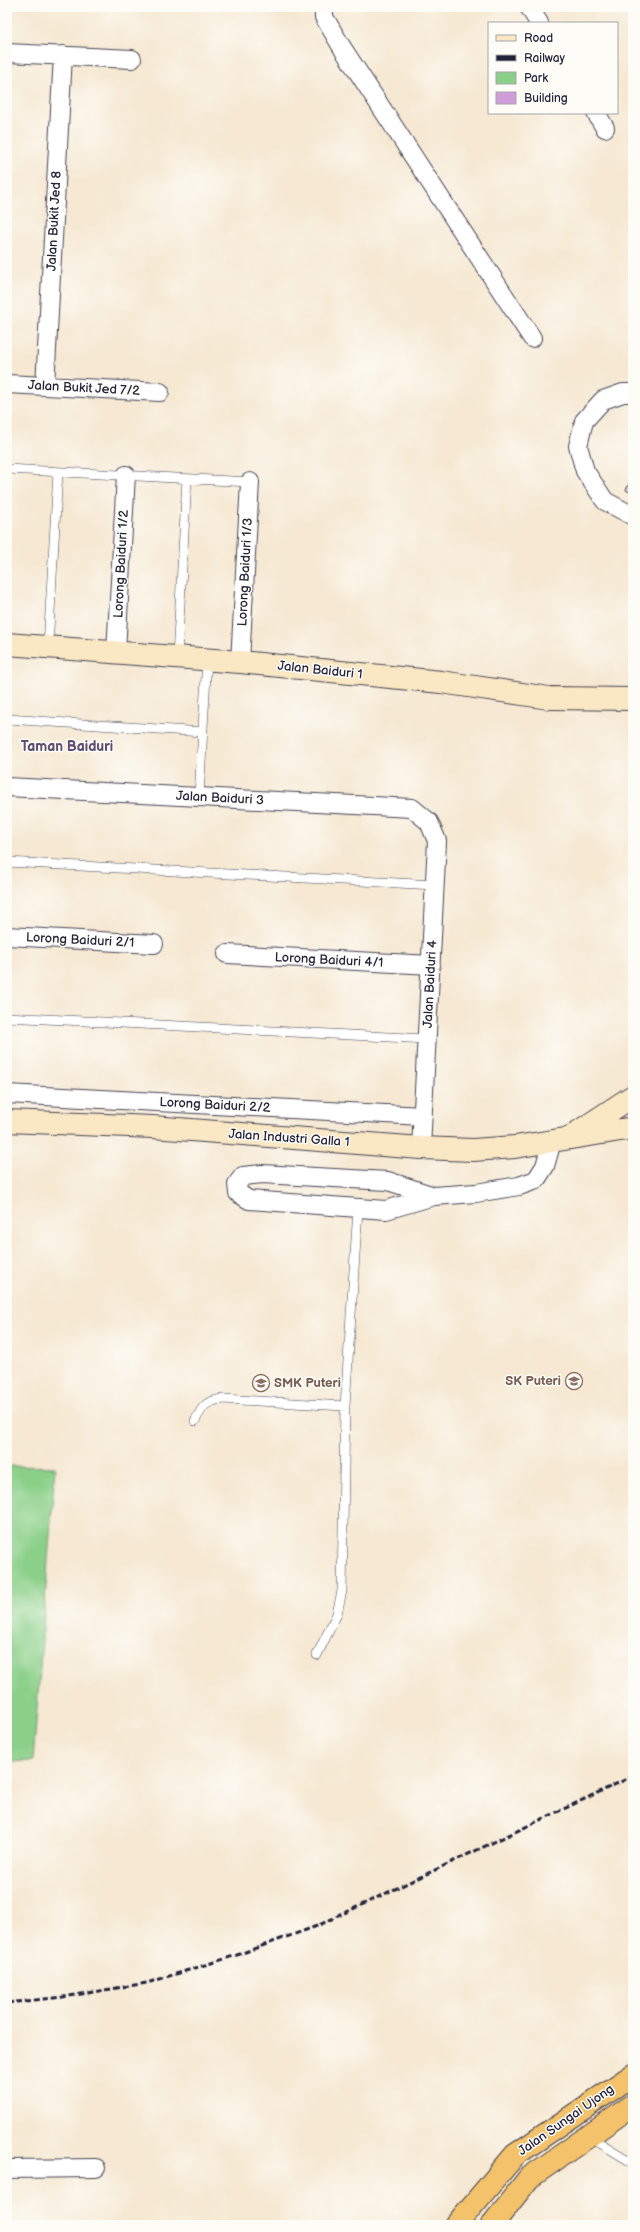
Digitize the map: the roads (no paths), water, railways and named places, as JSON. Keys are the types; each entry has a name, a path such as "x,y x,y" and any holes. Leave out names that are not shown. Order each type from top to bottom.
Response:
{"highway":[{"name":"Jalan Sungai Ujong","path":"456,2225 515,2156 633,2075"},
{"name":"Jalan Sungai Ujong","path":"492,2225 529,2178 633,2105"}],"main road":[{"name":"Jalan Baiduri 1","path":"7,644 207,659 441,682 549,698 633,699"},
{"path":"561,1140 633,1096"},
{"name":"Jalan Industri Galla 1","path":"7,1121 153,1127 421,1148 473,1150 515,1147 633,1128"}],"street":[{"path":"324,7 324,17 343,49 532,338"},
{"path":"529,7 538,22"},
{"path":"7,52 132,59"},
{"name":"Jalan Bukit Jed 8","path":"45,386 63,56"},
{"path":"597,114 605,128"},
{"name":"Jalan Bukit Jed 7/2","path":"7,384 160,392"},
{"path":"633,393 623,393 603,400 584,421 578,446 584,471 605,501 633,516"},
{"name":"Lorong Baiduri 1/2","path":"116,652 126,475"},
{"name":"Lorong Baiduri 1/3","path":"240,662 250,482"},
{"name":"Jalan Baiduri 3","path":"7,787 412,808 429,822"},
{"name":"Jalan Baiduri 4","path":"421,1148 437,841 429,822"},
{"name":"Lorong Baiduri 2/1","path":"7,936 154,944"},
{"name":"Lorong Baiduri 4/1","path":"227,954 431,965"},
{"name":"Lorong Baiduri 2/2","path":"7,1094 423,1116"},
{"path":"434,1196 388,1181 262,1174 243,1176 236,1184 238,1193 249,1200 386,1210 434,1196 519,1186 536,1180 561,1140"},
{"path":"7,2169 96,2168"}],"lane":[{"path":"7,469 250,482"},
{"path":"48,647 58,472"},
{"path":"177,657 187,478"},
{"path":"200,797 207,659"},
{"path":"7,719 203,732"},
{"path":"7,862 435,885"},
{"path":"7,1017 427,1039"},
{"path":"317,1655 337,1614 342,1591 345,1406 358,1208"},
{"path":"195,1421 201,1410 210,1400 223,1399 345,1406"},
{"path":"589,2137 633,2163"}],"railway":[{"path":"7,2003 63,1997 147,1983 237,1955 317,1926 633,1776"}],"place":[{"name":"SK Puteri","path":"574,1381"},
{"name":"SMK Puteri","path":"261,1383"}],"district":[{"name":"Taman Baiduri","path":"67,746"}]}
